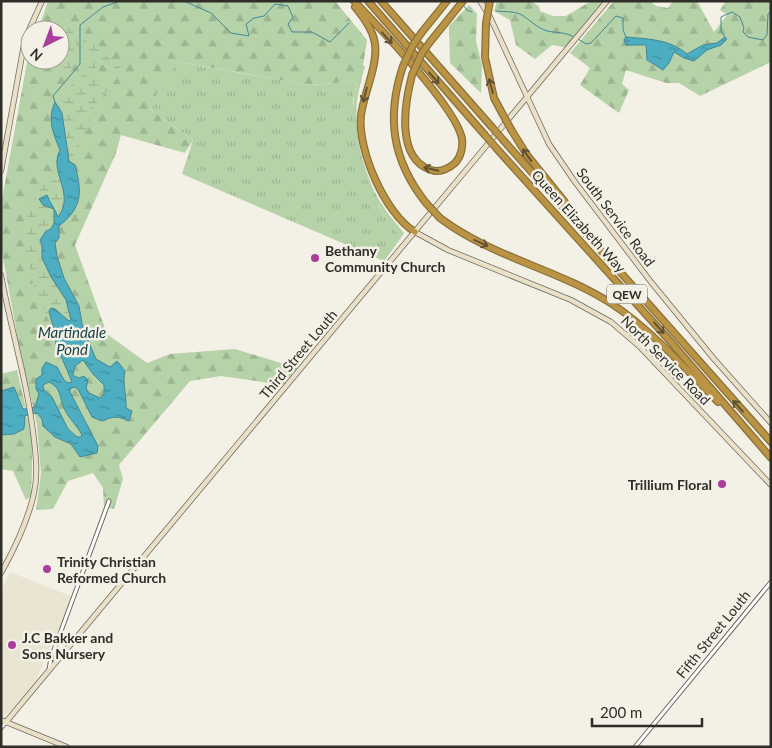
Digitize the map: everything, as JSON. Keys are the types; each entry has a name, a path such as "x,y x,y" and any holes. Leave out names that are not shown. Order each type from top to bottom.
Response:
{"highway":[{"path":"353,1 421,76 456,122 462,138 462,152 458,160 445,170 434,171 423,167 411,152 406,130 406,98 412,74 422,53 463,1"},
{"path":"353,1 372,33 375,46 374,61 361,117 371,173 389,205 415,232"},
{"name":"Queen Elizabeth Way","path":"368,1 497,149 670,341 771,458"},
{"name":"Queen Elizabeth Way","path":"381,1 771,442"},
{"path":"447,1 413,45 398,79 393,109 396,141 407,176 426,203 440,218 472,240 585,289 612,304 631,318 675,358 755,440"},
{"path":"490,1 486,24 486,58 494,98 526,155 569,207 576,222"}],"main road":[{"path":"1,171 25,39 42,1"},
{"name":"South Service Road","path":"480,1 490,17 549,144 650,282 714,359 771,423"},
{"name":"Third Street Louth","path":"4,721 49,672 607,1"},
{"name":"North Service Road","path":"415,232 457,254 571,300 612,322 639,346 771,485"},
{"path":"1,275 27,394 36,457 34,492 20,538 2,570"},
{"path":"4,721 67,747"}],"street":[{"path":"49,672 51,658 109,501"},
{"name":"Fifth Street Louth","path":"635,747 771,582"},
{"path":"1,728 4,721"}],"shaded area":[{"path":"10,572 73,597 32,689 5,716 1,715 1,589"}],"green space":[{"path":"48,1 335,1 367,40 363,66 365,66 356,113 361,155 376,195 404,233 401,238 388,220 367,184 360,165 353,125 353,104 357,81 309,85 179,62 159,87 151,110 193,140 185,153 121,135 116,153 75,245 107,334 147,363 170,354 235,349 297,368 283,385 221,376 190,381 119,465 123,479 114,509 104,507 103,488 93,473 68,481 53,509 36,510 41,473 37,425 18,340 1,247 1,205 26,70 70,70 70,20 41,20"},
{"path":"497,1 530,1 539,6 540,11 553,16 566,16 591,1 605,1 568,48 552,45 535,59 516,45 510,20 494,11"},
{"path":"614,1 650,1 656,6 668,8 673,1 697,1 714,32 727,15 720,10 726,1 754,1 757,3 758,1 771,1 771,62 700,96 679,83 666,83 626,70 622,84 629,90 619,113 580,85 590,68 570,53"},
{"path":"469,5 477,14 476,41 482,65 481,93 450,63 449,26"},
{"path":"70,26 79,52 70,69"},
{"path":"83,34 127,74 98,63 95,73 96,85 118,77 100,100 88,110 92,125 80,136 75,165 69,162 58,97 86,72"},
{"path":"178,62 309,85 357,81 353,100 354,136 379,207 401,238 384,261 182,174 193,140 151,110 159,87"},
{"path":"59,70 69,70 66,76"},
{"path":"46,179 62,182 62,212 58,217 48,195 39,199 54,209 54,223 40,240 42,258 67,303 81,352 61,323 61,311 52,306 56,337 33,284 24,239 23,223"},
{"path":"17,370 26,408 22,407 14,387 1,391 1,374"},
{"path":"28,415 32,445 32,466 31,496 26,500 13,471 1,469 1,435 14,434"}],"water":[{"path":"626,37 650,39 666,43 687,54 703,45 717,43 725,37 727,39 721,45 707,50 694,61 674,52 663,70 647,60 646,45 626,45 624,40"},
{"name":"Martindale Pond","path":"55,102 62,113 69,161 75,165 79,183 79,198 73,212 59,226 59,238 55,243 57,256 64,278 79,306 83,329 96,359 110,367 117,361 125,371 126,408 132,411 129,421 116,417 102,421 92,417 78,389 74,387 70,389 98,446 97,453 80,457 71,444 55,437 43,426 42,419 37,413 25,416 24,429 14,434 1,435 1,391 14,387 24,409 35,407 39,394 36,389 36,379 42,375 42,368 46,362 57,367 64,380 68,383 72,382 56,344 49,311 51,308 55,309 69,321 71,320 66,300 51,277 42,258 40,240 54,223 54,209 58,217 63,208 64,200 57,166 60,150 51,120","holes":["83,360 104,385 104,394 100,398 89,393 86,388 88,380 84,376 79,378 74,376 75,366","49,382 56,387 66,412 82,435 80,437 77,437 68,429 52,397 44,390 43,385"]},
{"name":"Martindale Pond","path":"47,195 54,209 43,205 39,199"}],"waterway":[{"path":"55,102 53,96 80,64 80,25 103,7 120,1"},
{"path":"184,1 211,13 231,33 249,36 246,24 254,18 264,16 275,4 288,6 293,17 288,24 292,32 312,32 330,42 349,23"},
{"path":"463,5 472,12"},
{"path":"496,11 517,13 543,30 565,33 574,37"},
{"path":"725,37 721,31 721,17 732,12 740,17 744,28 743,32 748,37 763,40 767,35 768,14 771,11"},
{"path":"578,39 586,44 591,43 616,16 623,18 623,30 626,37"}],"place":[{"name":"Bethany Community Church","path":"315,258"},
{"name":"Trillium Floral","path":"722,484"},
{"name":"Trinity Christian Reformed Church","path":"47,569"},
{"name":"J.C Bakker and Sons Nursery","path":"12,645"}]}
